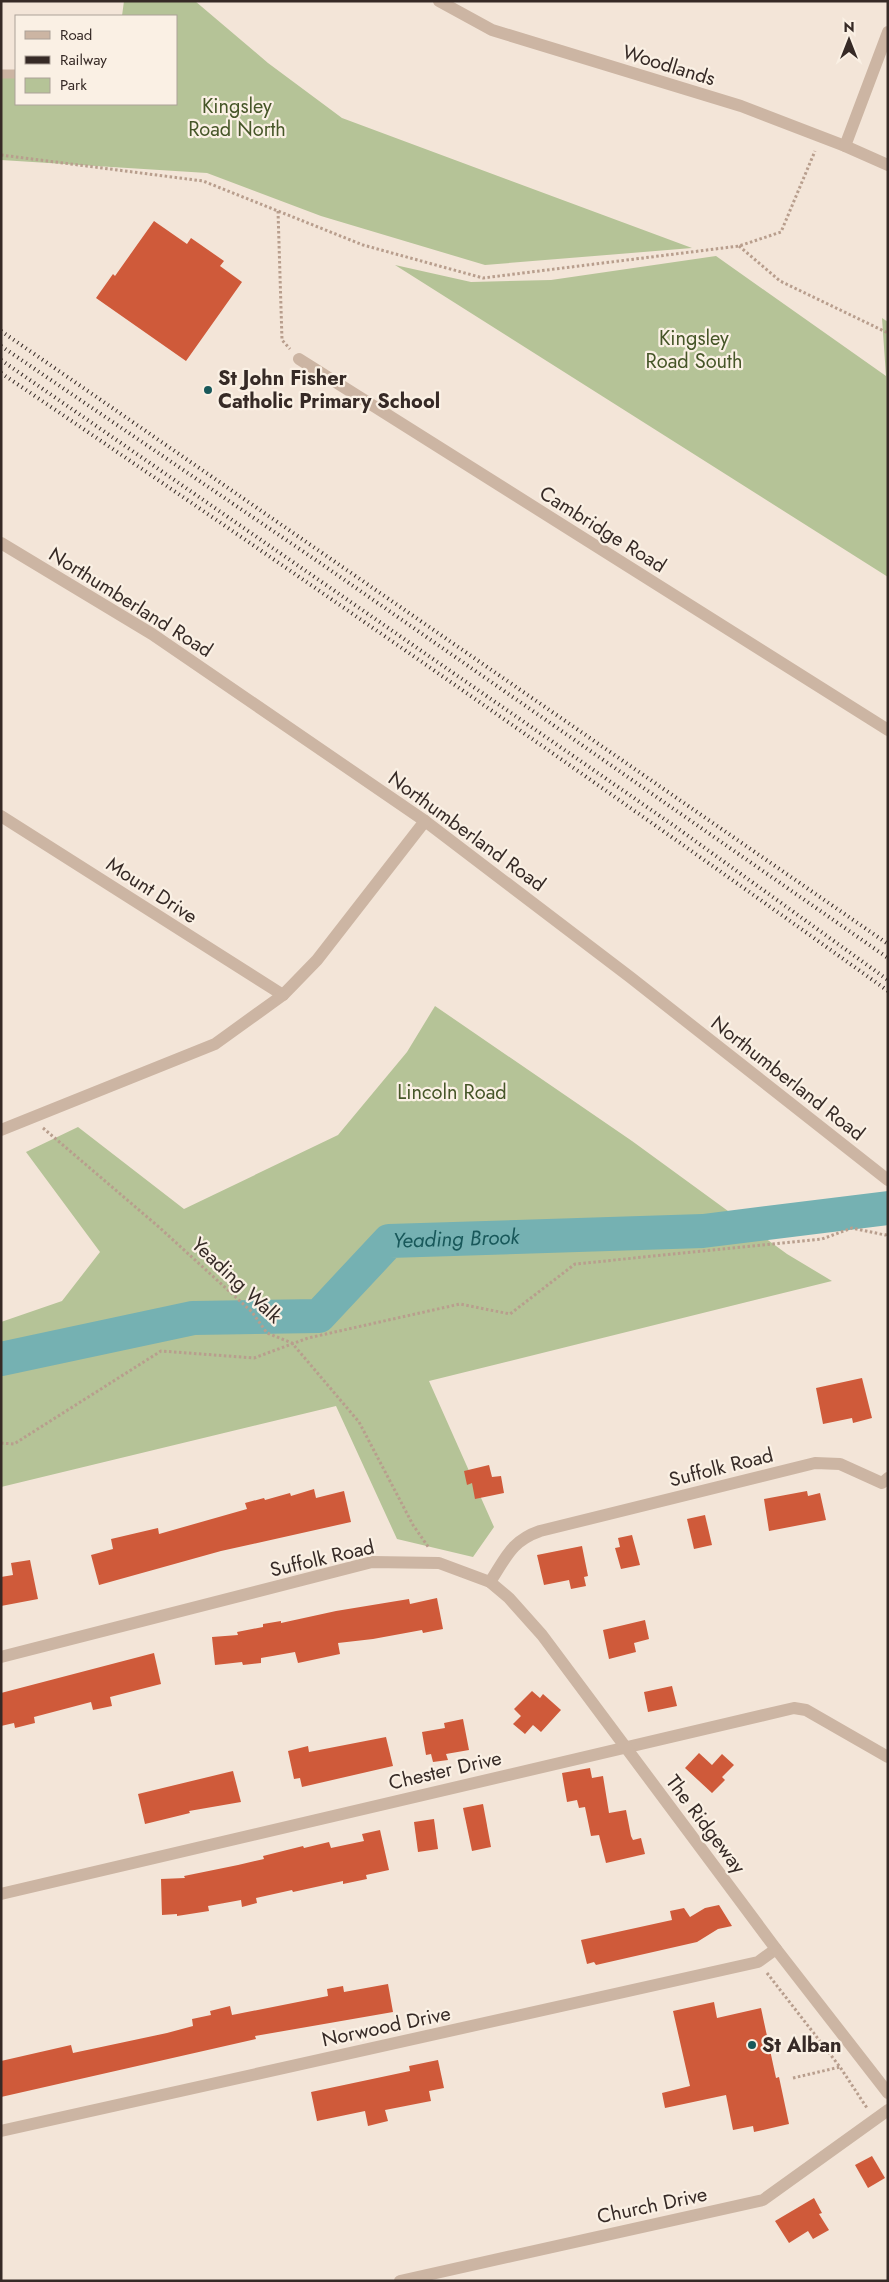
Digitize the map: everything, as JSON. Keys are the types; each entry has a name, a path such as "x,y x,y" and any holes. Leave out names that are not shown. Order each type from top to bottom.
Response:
{"street":[{"name":"Woodlands","path":"439,1 492,30 741,106 821,136 888,166"},
{"path":"845,146 888,32"},
{"name":"Cambridge Road","path":"299,359 888,730"},
{"name":"Northumberland Road","path":"1,543 152,634 426,821 630,977 888,1180"},
{"name":"Mount Drive","path":"1,816 283,996"},
{"path":"1,1130 214,1044 283,996 317,960 426,821"},
{"name":"Suffolk Road","path":"1,1657 372,1562 439,1563 490,1582 513,1548 524,1537 540,1531 815,1463 840,1464 886,1483"},
{"name":"The Ridgeway","path":"490,1582 509,1598 542,1635 776,1949 887,2092"},
{"name":"Chester Drive","path":"1,1894 794,1708 806,1710 888,1756"},
{"name":"Norwood Drive","path":"1,2132 758,1962 776,1949"},
{"name":"Church Drive","path":"400,2281 763,2200 888,2110"}],"lane":[{"path":"1,74 15,74"}],"path":[{"path":"1,155 203,181 363,245 483,278 739,246 781,232 821,136"},
{"path":"278,211 282,340 299,359"},
{"path":"739,246 780,281 888,333"},
{"name":"Yeading Walk","path":"32,1119 160,1228 252,1312 267,1333 292,1343 359,1422 413,1526 439,1563"},
{"path":"1,1443 14,1444 161,1351 254,1358 292,1343 460,1304 510,1314 575,1264 822,1239 852,1228 888,1234"},
{"path":"758,1962 840,2067 874,2119"},
{"path":"793,2078 840,2067"}],"green space":[{"name":"Kingsley Road North","path":"124,1 195,1 268,63 342,118 692,248 485,265 321,216 207,173 1,160 1,77 15,77 15,105 178,105 178,15 122,15"},
{"name":"Kingsley Road South","path":"716,256 886,376 882,318 888,322 888,577 395,265 471,282 551,280"},
{"name":"Lincoln Road","path":"435,1006 632,1141 787,1254 832,1281 429,1381 494,1527 473,1557 397,1539 336,1406 1,1487 1,1322 62,1301 100,1252 26,1152 78,1127 184,1209 338,1135 407,1052"}],"building":[{"name":"St John Fisher Catholic Primary School","path":"154,221 187,244 191,238 224,261 220,266 242,282 186,361 96,298 113,274 115,276"},
{"path":"862,1378 872,1418 853,1423 852,1418 823,1424 816,1388"},
{"path":"489,1465 492,1477 501,1476 504,1493 475,1499 472,1483 467,1485 464,1471"},
{"path":"314,1489 316,1498 344,1491 351,1522 221,1551 99,1585 91,1555 113,1549 111,1539 158,1528 159,1534 247,1509 245,1503 290,1493 291,1496"},
{"path":"807,1491 808,1496 820,1493 826,1520 769,1531 764,1499"},
{"path":"705,1515 712,1545 694,1549 687,1519"},
{"path":"632,1535 640,1565 621,1569 615,1548 620,1547 618,1538"},
{"path":"582,1546 588,1576 584,1577 586,1586 571,1589 569,1580 544,1585 537,1555"},
{"path":"30,1560 38,1599 1,1606 1,1577 13,1575 11,1563"},
{"path":"437,1598 443,1629 423,1633 422,1630 338,1643 340,1654 298,1663 295,1652 261,1658 261,1663 243,1665 242,1662 215,1665 212,1637 238,1635 237,1632 263,1627 263,1624 281,1621 281,1623 336,1611 409,1599 410,1604"},
{"path":"645,1620 649,1639 634,1643 636,1652 609,1659 603,1630"},
{"path":"154,1653 161,1684 110,1697 112,1706 93,1710 91,1702 34,1717 35,1723 15,1728 14,1723 1,1726 1,1693"},
{"path":"672,1686 677,1706 648,1712 644,1692"},
{"path":"532,1691 540,1698 543,1694 561,1710 541,1732 533,1725 525,1734 513,1724 521,1716 514,1709"},
{"path":"463,1719 469,1750 446,1754 448,1760 433,1762 431,1754 426,1755 422,1732 445,1728 444,1723"},
{"path":"386,1737 393,1766 302,1787 300,1778 294,1779 288,1751 308,1746 309,1752"},
{"path":"699,1753 712,1765 722,1754 734,1765 722,1777 725,1780 712,1793 685,1768"},
{"path":"590,1768 592,1778 603,1776 609,1813 626,1810 631,1836 633,1840 641,1838 645,1854 606,1863 599,1835 591,1836 585,1807 579,1808 577,1800 567,1802 562,1773"},
{"path":"233,1771 241,1802 189,1811 190,1813 145,1824 138,1794"},
{"path":"483,1804 491,1847 472,1851 463,1808"},
{"path":"434,1819 438,1849 418,1852 414,1822"},
{"path":"380,1830 389,1870 366,1875 367,1879 343,1884 343,1881 256,1898 257,1903 242,1907 241,1900 208,1906 209,1911 177,1916 177,1914 162,1915 161,1879 185,1878 184,1876 264,1859 263,1856 303,1846 304,1848 329,1842 331,1848 364,1841 362,1834"},
{"path":"719,1905 732,1926 718,1929 697,1942 596,1965 594,1962 587,1964 581,1940 672,1920 670,1911 684,1908 690,1917 705,1908"},
{"path":"388,1984 393,2012 255,2036 256,2039 1,2097 1,2061 71,2045 73,2053 167,2033 193,2026 192,2019 211,2015 210,2011 230,2006 232,2015 328,1996 327,1989 343,1986 344,1992"},
{"path":"714,2002 717,2018 761,2008 776,2078 779,2077 789,2124 754,2132 753,2126 733,2130 726,2095 665,2108 662,2093 690,2086 673,2011"},
{"path":"438,2060 444,2088 429,2091 431,2101 385,2110 388,2121 368,2126 365,2111 317,2121 311,2092 410,2071 409,2066"},
{"path":"872,2156 885,2178 868,2188 855,2165"},
{"path":"814,2198 822,2213 819,2214 829,2230 813,2239 808,2231 789,2243 775,2221"}],"waterway":[{"name":"Yeading Brook","path":"1,1359 193,1318 319,1316 389,1241 703,1231 888,1208"}],"railway":[{"path":"1,331 888,944"},
{"path":"1,346 323,565 888,958"},
{"path":"1,360 673,825 888,980"},
{"path":"1,373 446,679 888,991"}],"place":[{"name":"St John Fisher Catholic Primary School","path":"208,390"},
{"name":"St Alban","path":"752,2045"}]}
